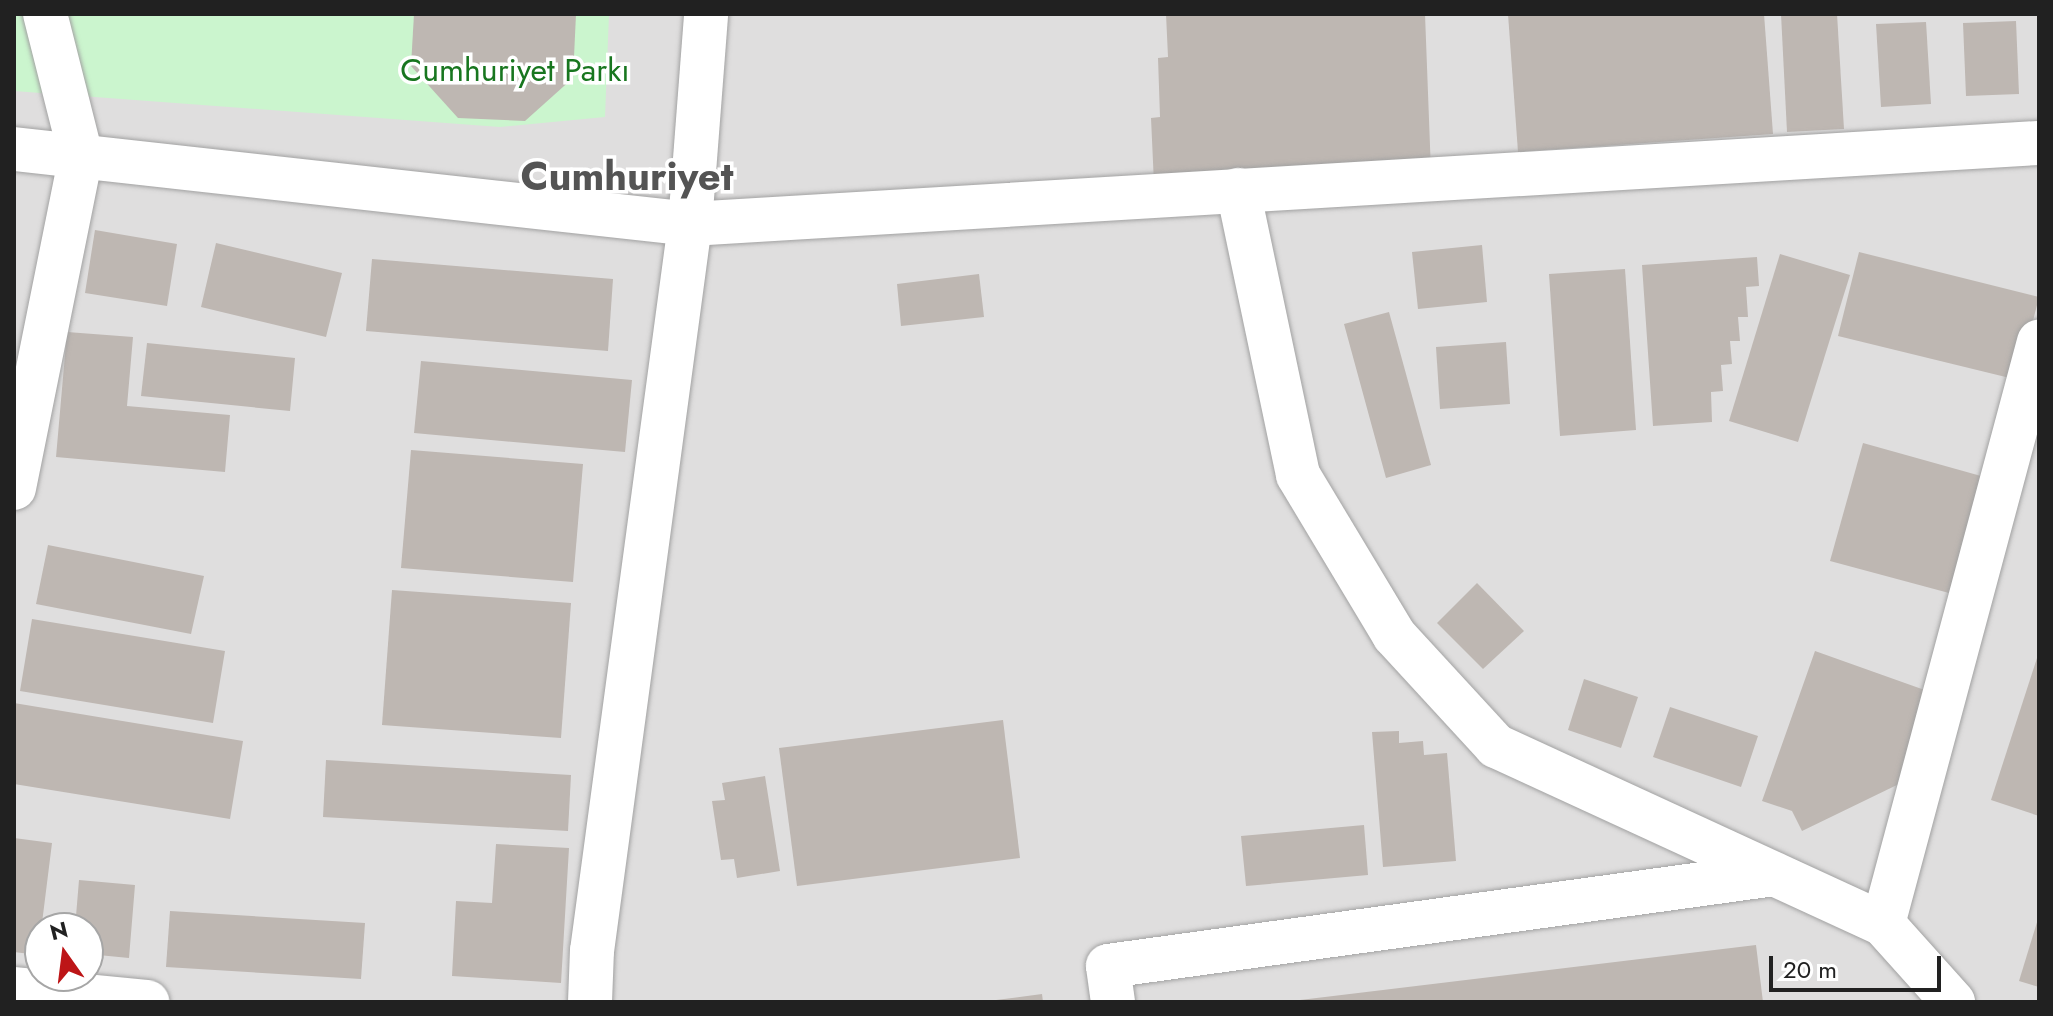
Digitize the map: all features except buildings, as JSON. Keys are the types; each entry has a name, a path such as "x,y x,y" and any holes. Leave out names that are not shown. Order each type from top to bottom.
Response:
{"street":[{"path":"14,488 81,156 45,14"},
{"path":"590,1002 594,935 690,224 706,14"},
{"path":"14,149 690,224 2039,143"},
{"path":"1238,190 1298,475 1394,635 1496,746 1883,924 1953,1002"},
{"path":"1883,924 2039,342"},
{"path":"1113,1002 1108,966 1774,874"},
{"path":"14,989 147,1002"}],"shaded area":[{"path":"14,14 2039,14 2039,1002 14,1002"}],"green space":[{"name":"Cumhuriyet Parkı","path":"14,14 609,14 605,117 500,127 14,91"}],"district":[{"name":"Cumhuriyet","path":"627,176"}]}
